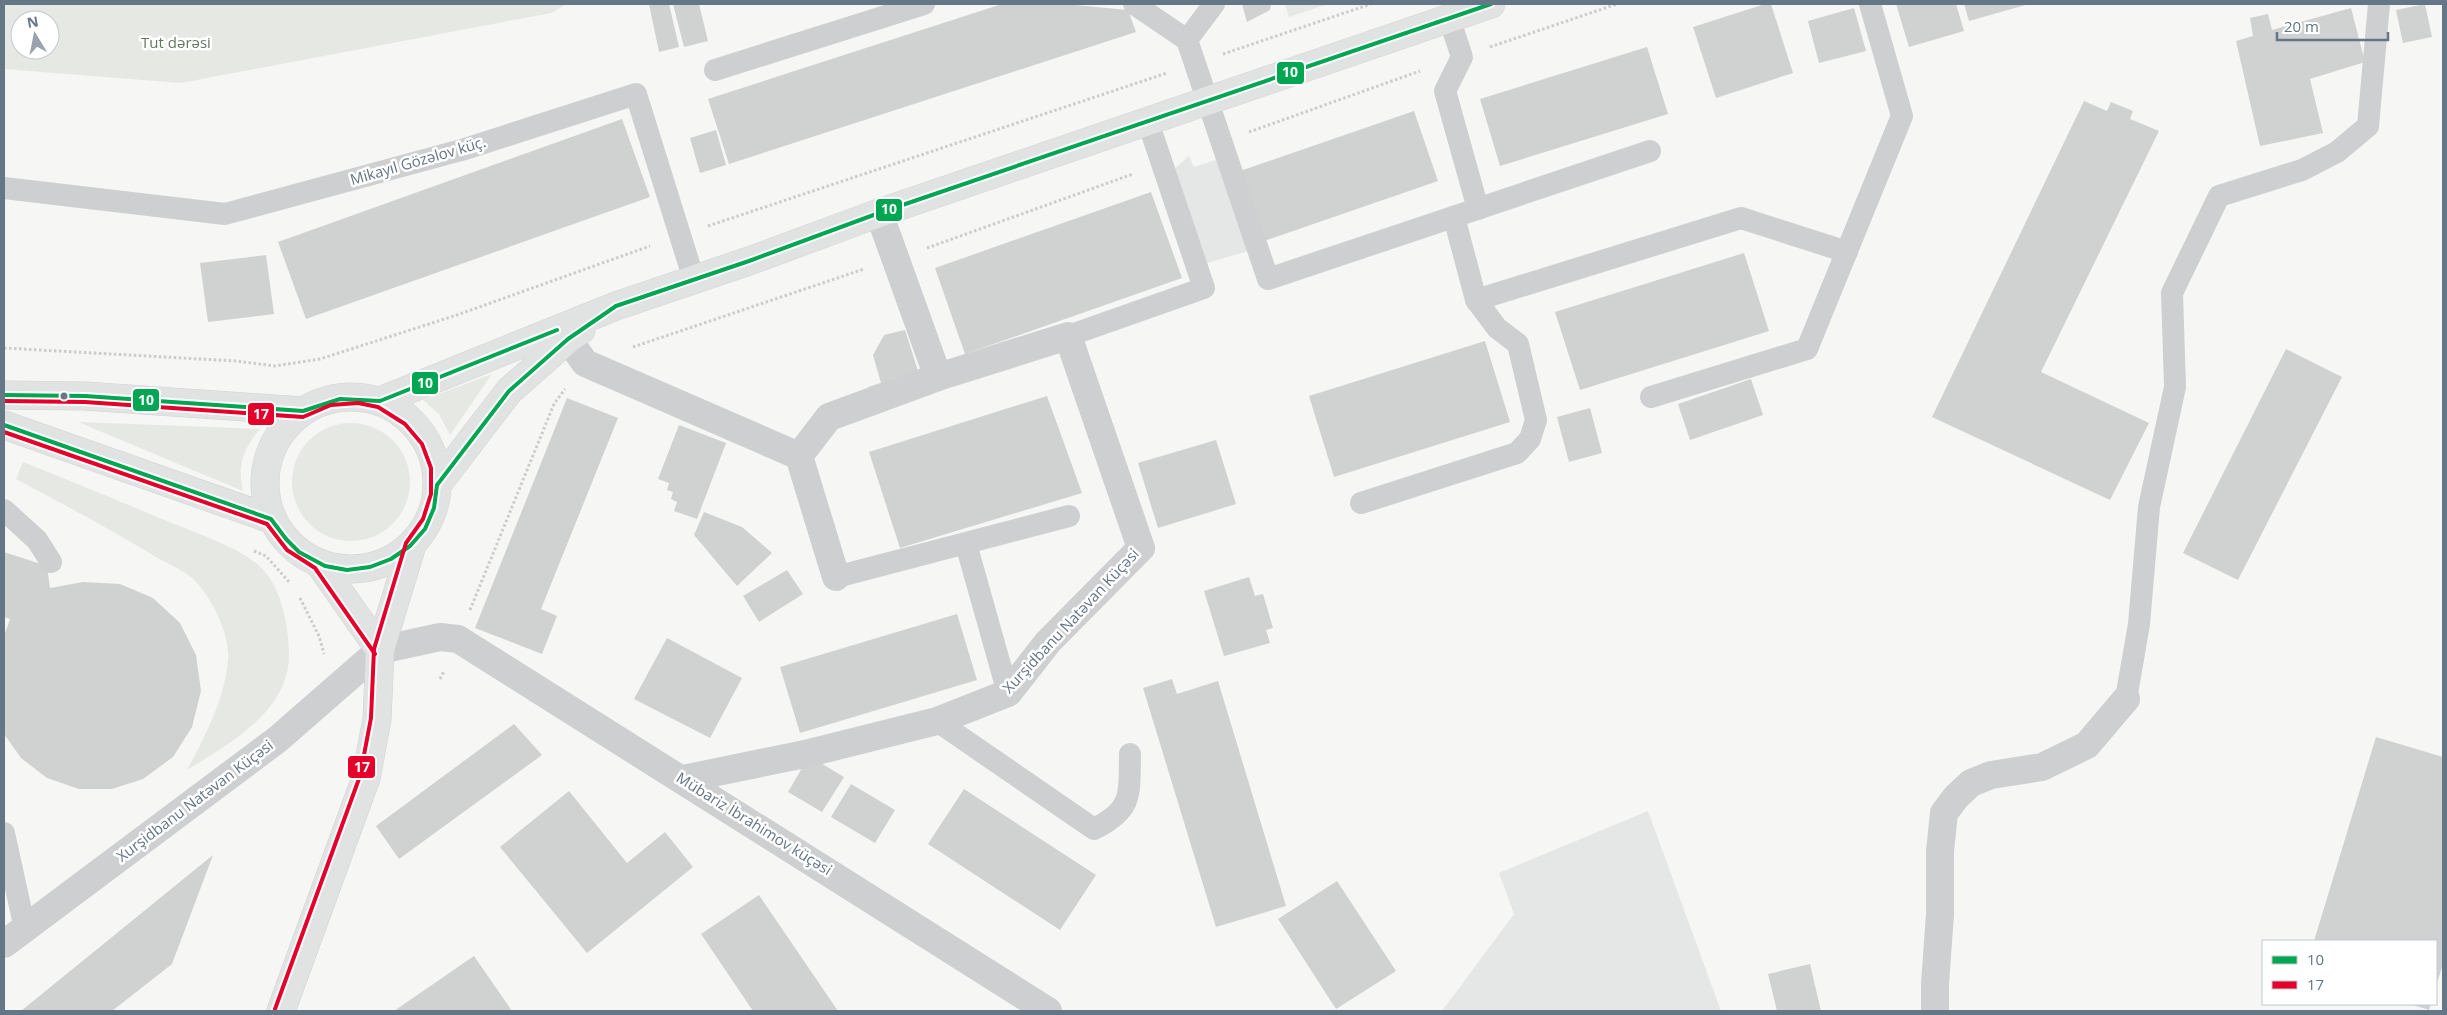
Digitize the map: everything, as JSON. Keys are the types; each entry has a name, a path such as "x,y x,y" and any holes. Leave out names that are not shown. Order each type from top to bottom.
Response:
{"main road":[{"path":"380,401 616,306 880,213 1148,122 1206,100 1491,4"},
{"path":"437,486 509,391 568,339 616,306"},
{"path":"4,395 85,396 303,411"},
{"path":"358,397 380,401 410,419 427,441 437,467 438,496 429,522 412,545 389,562 361,570 332,568 305,557 283,538 272,519 264,484 268,455 282,430 303,411 329,399 358,397"},
{"path":"4,425 272,519"},
{"path":"281,1011 366,778 377,719 380,650 412,545"},
{"path":"319,563 380,650"}],"street":[{"path":"880,213 938,377"},
{"path":"799,456 829,417 938,377 1068,336"},
{"name":"Xurşidbanu Natəvan Küçəsi","path":"683,780 805,754 937,721 1008,693 1048,642 1142,548 1068,336"},
{"path":"568,339 585,363 799,456 836,577"},
{"path":"380,650 440,637 458,639"},
{"name":"Mübariz İbrahimov küçəsi","path":"458,639 1048,1011"},
{"name":"Xurşidbanu Natəvan Küçəsi","path":"4,944 278,739 380,650"},
{"path":"1935,1011 1940,914 1940,851 1944,813 1956,797 1971,783 1991,774 2042,767 2087,745 2126,699"},
{"path":"268,1011 290,982"}],"lane":[{"path":"715,70 924,4"},
{"path":"1134,4 1187,40 1268,279 1650,151"},
{"path":"1187,40 1214,4"},
{"path":"1651,397 1807,349 1902,116 1870,4"},
{"path":"2126,699 2139,624 2149,506 2176,387 2172,293 2219,196 2302,170 2337,152 2368,126 2379,4"},
{"path":"1449,18 1462,57 1445,91 1478,209"},
{"name":"Mikayıl Gözəlov küç.","path":"4,188 225,214 465,149 636,94 694,280"},
{"path":"1068,336 1204,288 1148,122"},
{"path":"1361,503 1517,453 1530,440 1536,420 1518,344 1497,328 1476,300 1454,217"},
{"path":"1476,300 1741,218 1847,252"},
{"path":"4,510 37,540 51,562"},
{"path":"836,577 1069,516"},
{"path":"966,544 1008,693"},
{"path":"937,721 1094,828 1114,819 1129,797 1130,754"},
{"path":"4,833 26,929"}],"path":[{"path":"1221,142 1617,4"},
{"path":"632,347 896,259 1162,163"},
{"path":"440,679 554,404 585,363"},
{"path":"249,549 266,556 291,584"},
{"path":"297,590 319,636 333,690"}],"shaded area":[{"path":"1189,156 1194,167 1216,160 1248,251 1204,264 1173,170"},
{"path":"1648,811 1721,1011 1442,1011 1514,914 1499,873"}],"green space":[{"name":"Tut dərəsi","path":"4,4 567,4 551,13 181,83 4,69"},
{"path":"1285,4 1328,4 1289,17"},
{"path":"492,374 450,435 439,414 423,400"},
{"path":"78,422 260,429 249,443 241,465 243,491"},
{"path":"351,423 374,427 393,440 406,459 410,482 406,505 393,524 374,537 351,541 328,537 309,524 296,505 292,482 296,459 309,440 328,427"},
{"path":"23,462 213,539 246,556 268,575 282,606 288,635 289,660 281,688 272,703 247,730 187,770 213,717 223,689 228,660 228,650 223,629 209,599 197,583 183,572 16,479"}],"building":[{"path":"649,4 669,4 679,47 659,52"},
{"path":"673,4 699,4 708,41 684,47"},
{"path":"1002,4 1065,4 1128,10 1136,32 729,164 708,99"},
{"path":"1242,4 1271,4 1270,10 1247,22"},
{"path":"1765,4 1771,4 1793,73 1716,98 1693,27"},
{"path":"1896,4 1956,4 1964,31 1909,47"},
{"path":"1964,4 2029,4 1969,21"},
{"path":"2425,4 2432,37 2403,43 2396,10"},
{"path":"1854,8 1866,51 1819,63 1808,21"},
{"path":"2351,8 2365,62 2310,79 2323,133 2260,146 2236,41 2253,36 2250,18 2268,14 2272,30"},
{"path":"1647,47 1668,114 1500,166 1480,99"},
{"path":"2084,101 2107,111 2111,102 2133,111 2130,119 2159,131 2041,372 2149,423 2110,500 1932,417"},
{"path":"1414,111 1438,181 1264,241 1240,171"},
{"path":"622,119 650,197 306,319 278,242"},
{"path":"716,130 726,165 700,173 690,138"},
{"path":"1151,192 1182,278 965,354 935,268"},
{"path":"1744,253 1769,331 1580,390 1555,312"},
{"path":"266,255 274,314 208,322 200,263"},
{"path":"905,330 918,371 891,379 895,390 872,397 868,387 881,383 873,355 884,335"},
{"path":"1485,341 1510,422 1334,477 1309,396"},
{"path":"2286,349 2342,377 2238,580 2183,553"},
{"path":"1751,379 1763,415 1690,440 1678,404"},
{"path":"1047,396 1082,493 900,548 869,452"},
{"path":"567,398 618,418 541,609 557,616 542,654 475,628"},
{"path":"1590,408 1602,453 1569,462 1557,417"},
{"path":"679,425 726,443 697,519 674,511 677,502 671,499 673,492 667,490 669,483 658,479"},
{"path":"1216,440 1236,504 1158,528 1138,463"},
{"path":"704,512 742,527 772,553 737,586 694,535"},
{"path":"4,552 47,566 50,588 83,582 120,584 153,598 180,623 196,655 201,691 192,727 173,757 143,779 112,789 79,789 47,778 21,758 4,734 4,636 10,619 4,617"},
{"path":"787,570 803,594 759,622 743,596"},
{"path":"1249,577 1255,596 1263,594 1273,628 1266,630 1270,643 1224,656 1204,591"},
{"path":"957,614 977,680 800,733 780,667"},
{"path":"667,638 742,678 710,738 634,699"},
{"path":"1172,679 1177,694 1218,681 1286,906 1216,927 1143,688"},
{"path":"514,724 542,755 399,859 376,826"},
{"path":"2376,737 2443,757 2443,964 2437,983 2437,940 2314,940"},
{"path":"809,756 844,777 822,812 788,792"},
{"path":"851,784 895,810 875,843 831,817"},
{"path":"964,789 1096,875 1060,930 928,844"},
{"path":"569,791 627,863 665,832 693,867 587,953 500,847"},
{"path":"213,855 172,964 112,1011 21,1011"},
{"path":"1337,881 1396,971 1336,1009 1278,919"},
{"path":"759,895 838,1011 753,1011 701,934"},
{"path":"474,956 512,1011 394,1011"},
{"path":"1810,964 1821,1011 1777,1011 1768,974"},
{"path":"2413,1005 2431,1005 2429,1010"}],"transit line":[{"name":"10","path":"4,425 271,519 286,539 299,552 325,566 347,570 370,567 391,559 410,546 425,529 434,508 437,485 509,391 568,339 616,306 749,261 879,213 1491,4"},
{"name":"10","path":"4,395 85,396 303,411 340,399 380,401 557,330"},
{"name":"17","path":"4,401 85,402 303,417 331,405 358,403 378,407 405,424 422,444 431,468 431,494 423,519 406,543 374,649 371,718 360,776 275,1009"},
{"name":"17","path":"4,432 267,524 287,550 315,568 375,654"}]}
